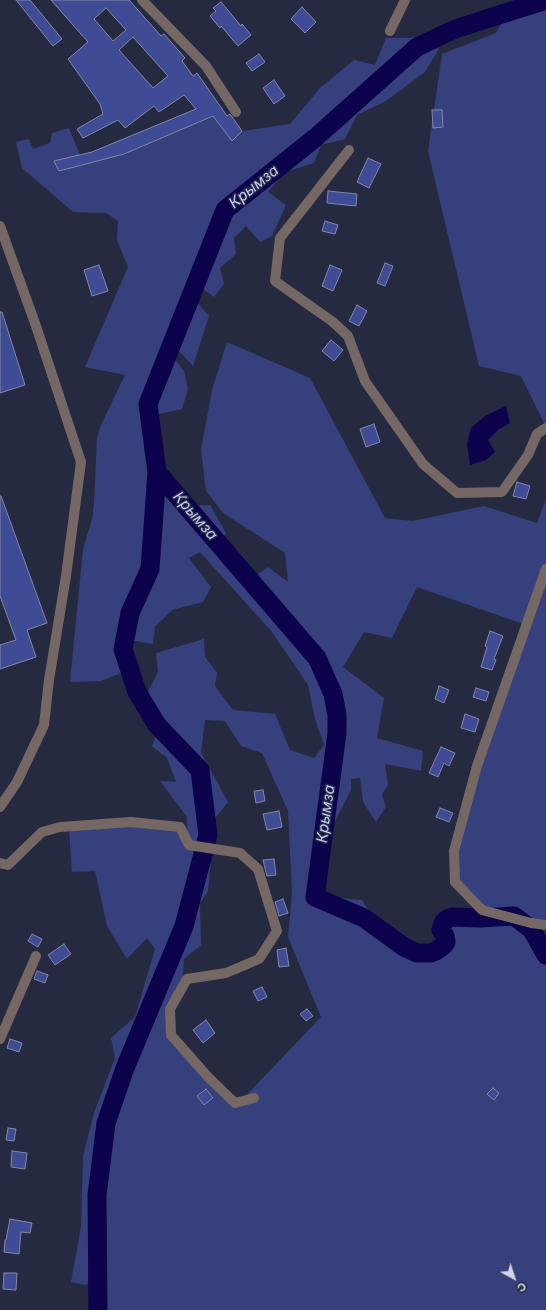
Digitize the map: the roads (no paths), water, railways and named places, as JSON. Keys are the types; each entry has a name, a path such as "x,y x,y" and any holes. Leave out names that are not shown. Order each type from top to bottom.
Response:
{"street":[{"path":"142,0 206,66 236,112"},
{"path":"390,31 404,0"},
{"path":"349,150 280,238 275,281 333,322 348,336 365,380 424,464 457,493 502,492 528,455 537,434 546,428"},
{"path":"0,226 36,326 81,462 66,576 49,680 44,725 17,782 0,807"},
{"path":"546,569 477,766 454,851 455,882 482,910 531,923 546,925"},
{"path":"0,864 8,864 42,832 60,827 131,822 180,827 189,845 240,853 258,869 277,931 259,959 226,973 187,979 170,1009 171,1035 208,1077 235,1103 254,1098"},
{"path":"0,1039 36,956"}],"waterway":[{"name":"Крымза","path":"546,0 455,29 417,47 315,138 225,210 148,404 157,472 317,658 333,694 337,715 337,733 315,897 364,918 404,947 417,953 431,953 443,946 446,942 445,936 441,930 443,923 452,917 480,918 514,916 532,930 546,955"},
{"path":"98,1310 97,1195 106,1123 125,1068 184,926 208,835 200,770 157,725 137,692 123,649 130,613 150,569 157,472"}]}
